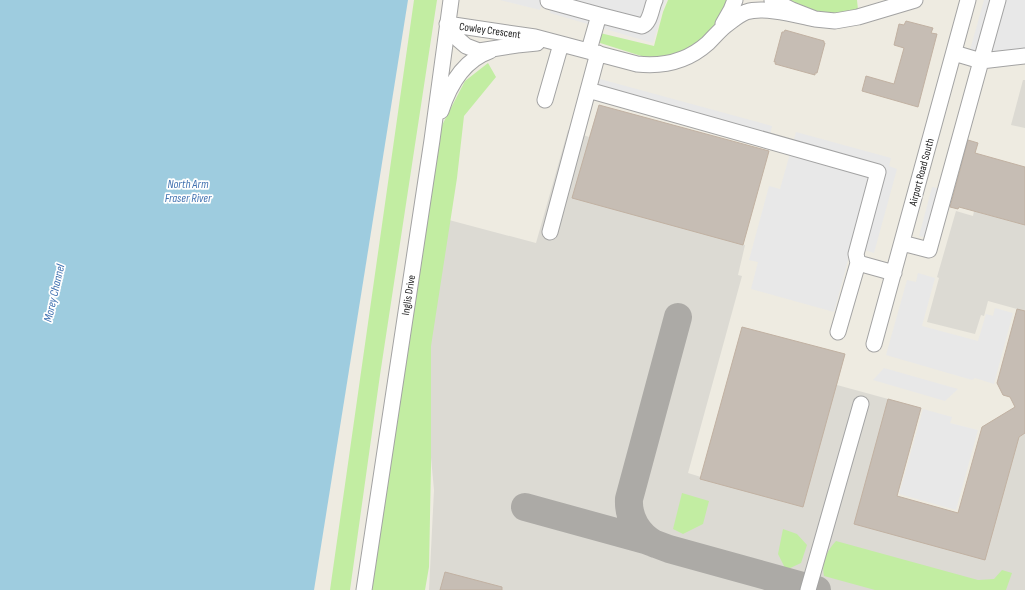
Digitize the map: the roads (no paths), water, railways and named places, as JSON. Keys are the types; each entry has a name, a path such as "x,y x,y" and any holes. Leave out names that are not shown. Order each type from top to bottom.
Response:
{"street":[{"name":"Inglis Drive","path":"364,590 432,140 451,0"},
{"path":"549,0 548,1 642,26 649,20 655,0"},
{"path":"718,31 731,10 735,0"},
{"path":"772,0 815,19"},
{"path":"718,31 739,15 753,10 771,11 815,19 848,20 868,7 915,0"},
{"name":"Airport Road South","path":"874,344 968,0"},
{"path":"902,243 929,250 998,0"},
{"path":"550,232 588,90 599,15"},
{"name":"Cowley Crescent","path":"447,24 459,40 466,46 478,51 517,44 559,43"},
{"name":"Cowley Crescent","path":"447,24 535,36 637,64 650,66 670,64 684,59 698,51 718,31"},
{"path":"546,100 559,43"},
{"path":"432,140 447,96 458,76 465,67 478,56 494,49"},
{"path":"954,53 981,61 1025,56"},
{"path":"588,90 878,172 856,254 858,263 838,332"},
{"path":"858,263 894,273"},
{"path":"808,590 861,404"}],"water":[{"name":"North Arm Fraser River","path":"0,0 408,0 314,590 0,590"}],"water label":[{"name":"Morey Channel","path":"54,293"}]}
